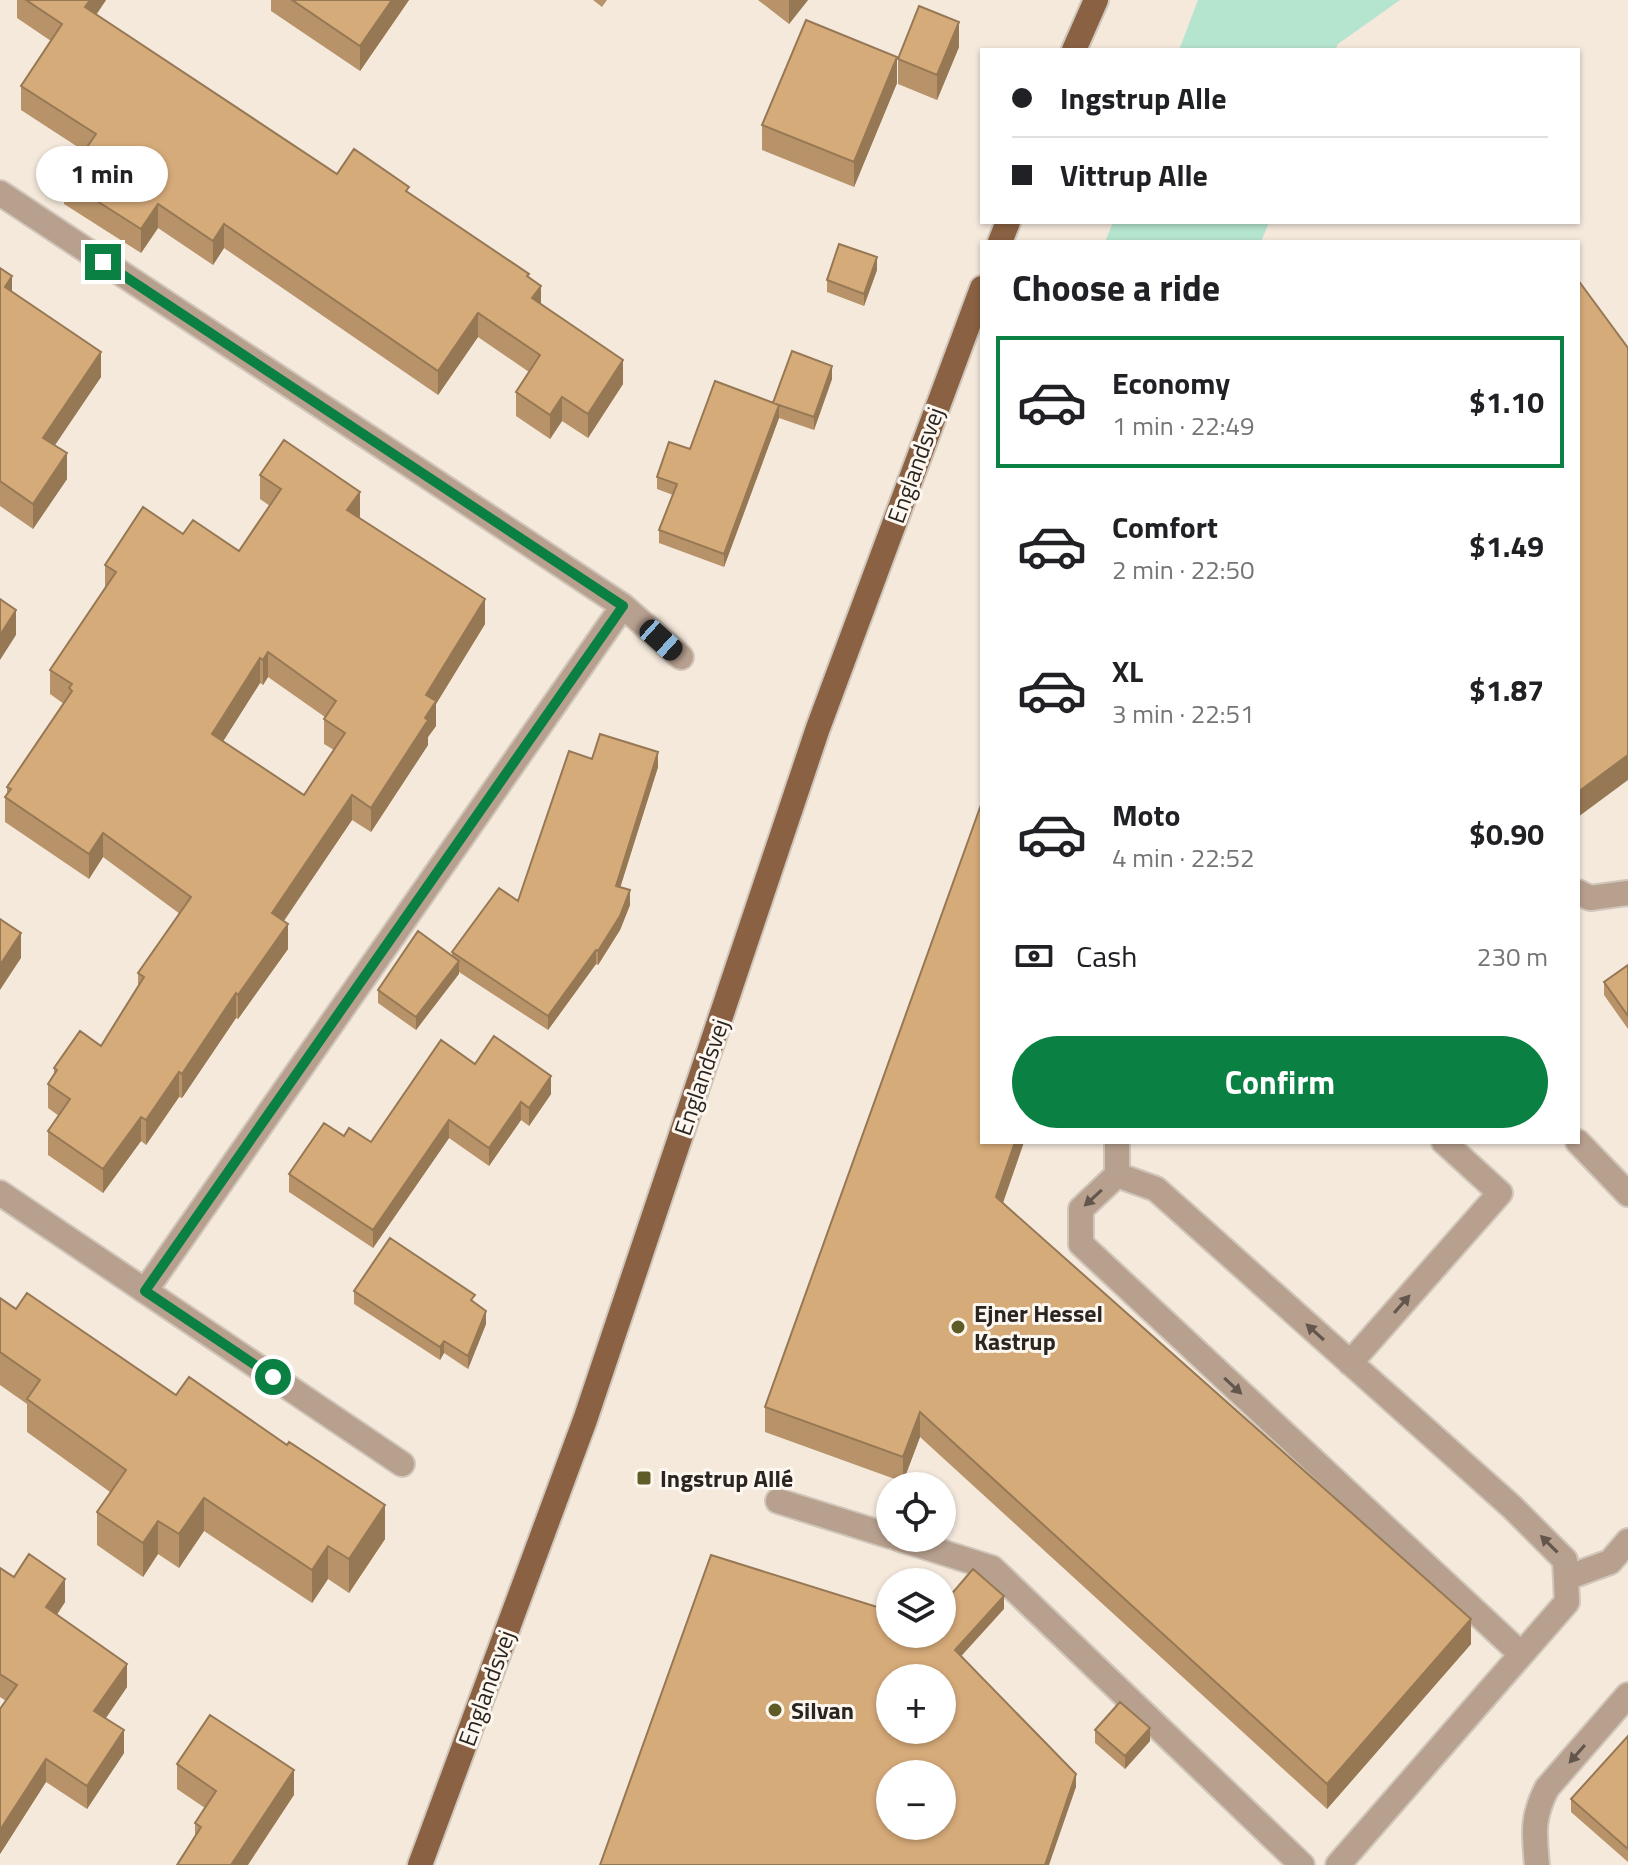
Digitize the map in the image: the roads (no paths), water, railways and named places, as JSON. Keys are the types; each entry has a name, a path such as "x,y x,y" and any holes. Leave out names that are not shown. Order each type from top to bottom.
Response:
{"main road":[{"path":"1075,48 1096,0"},
{"name":"Englandsvej","path":"420,1865 585,1420 818,728 980,293"}],"street":[{"path":"0,193 623,606 681,657"},
{"path":"145,1291 623,606"},
{"path":"1580,893 1590,898 1628,893"},
{"path":"1117,1144 1117,1175 1081,1209 1081,1244 1521,1654"},
{"path":"1350,1363 1500,1193 1446,1144"},
{"path":"1580,1144 1628,1194"},
{"path":"1117,1175 1156,1189 1512,1507 1565,1560 1567,1602 1338,1865"},
{"path":"0,1193 402,1464"},
{"path":"778,1501 876,1532"},
{"path":"1566,1578 1610,1562 1628,1541"},
{"path":"941,1552 992,1568 1302,1865"},
{"path":"1537,1865 1534,1827 1538,1806 1547,1788 1628,1695"}],"place":[{"name":"Ejner Hessel Kastrup","path":"958,1327"},
{"name":"Ingstrup Allé","path":"644,1478"},
{"name":"Silvan","path":"775,1710"}]}
